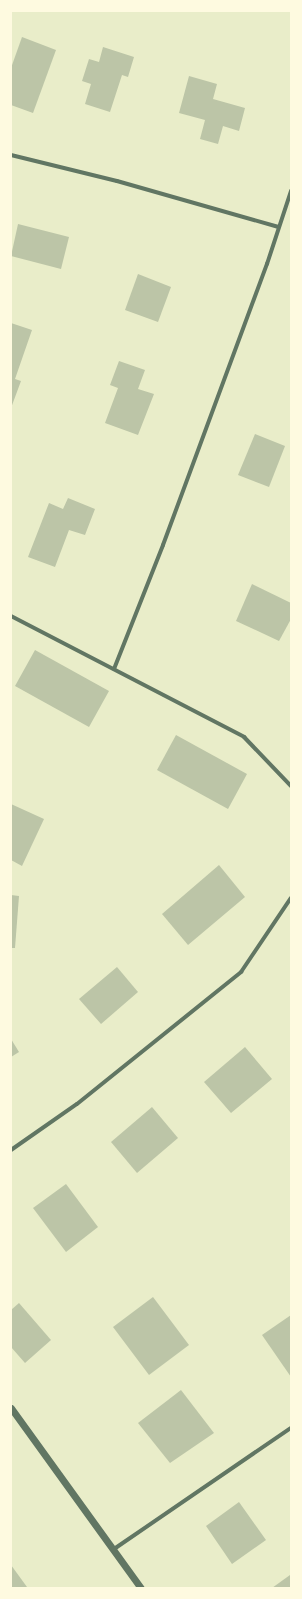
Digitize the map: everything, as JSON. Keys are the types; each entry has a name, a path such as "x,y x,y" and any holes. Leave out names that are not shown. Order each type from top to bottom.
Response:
{"street":[{"path":"11,155 117,181 279,227"},
{"path":"114,669 166,538 291,191"},
{"path":"11,616 244,737 291,786"},
{"path":"11,1150 77,1104 240,972 291,898"},
{"path":"11,1408 141,1588"},
{"path":"114,1549 291,1428"}],"building":[{"path":"22,37 56,50 33,113 11,105 11,68"},
{"path":"103,47 134,57 128,77 122,75 110,112 85,104 91,84 82,81 89,59 99,62"},
{"path":"189,76 217,84 213,99 245,108 239,131 223,126 218,144 200,139 205,120 179,113"},
{"path":"18,224 69,237 61,269 11,256"},
{"path":"138,274 171,287 158,322 125,310"},
{"path":"11,323 32,330 15,379 21,381 11,408"},
{"path":"119,361 145,370 138,389 154,394 138,435 105,423 118,388 110,385"},
{"path":"255,434 285,446 269,487 238,475"},
{"path":"68,498 95,509 85,535 69,530 55,567 28,557 49,503 63,509"},
{"path":"252,584 291,603 291,619 279,641 236,621"},
{"path":"35,650 109,691 89,727 15,686"},
{"path":"176,735 247,774 228,809 157,770"},
{"path":"11,804 44,819 22,866 11,860"},
{"path":"219,865 245,897 188,945 162,914"},
{"path":"11,895 19,896 15,948 11,948"},
{"path":"117,967 138,992 101,1024 79,999"},
{"path":"11,1039 19,1052 11,1057"},
{"path":"245,1047 272,1079 231,1113 204,1082"},
{"path":"152,1107 178,1138 137,1173 111,1142"},
{"path":"66,1184 98,1227 66,1252 33,1208"},
{"path":"153,1297 189,1345 149,1375 113,1327"},
{"path":"19,1303 51,1340 25,1363 11,1347 11,1310"},
{"path":"291,1315 291,1377 262,1335"},
{"path":"181,1390 214,1433 170,1463 138,1423"},
{"path":"239,1502 266,1540 232,1564 206,1526"},
{"path":"11,1565 27,1587 11,1588"},
{"path":"290,1575 291,1588 272,1588"}]}
